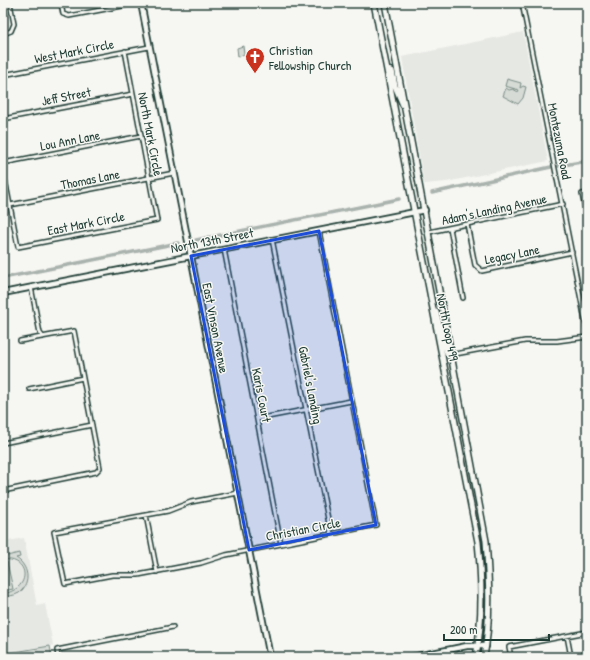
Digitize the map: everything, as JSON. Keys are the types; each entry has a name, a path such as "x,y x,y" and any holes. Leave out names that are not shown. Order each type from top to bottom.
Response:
{"main road":[{"name":"North Loop 499","path":"374,3 478,542 482,604 476,657"},
{"name":"North Loop 499","path":"385,3 486,541 489,604 484,657"},
{"path":"387,70 392,71 398,93 406,109"},
{"path":"431,300 439,318 447,353 450,355"}],"street":[{"path":"3,34 8,33 14,24 10,3"},
{"path":"61,3 63,14 69,16 140,3"},
{"path":"112,3 113,8"},
{"name":"East Vinson Avenue","path":"140,3 270,657"},
{"name":"Montezuma Road","path":"522,3 587,330"},
{"name":"West Mark Circle","path":"3,75 149,46"},
{"name":"North Mark Circle","path":"124,51 158,220"},
{"name":"Jeff Street","path":"3,119 133,94"},
{"name":"Lou Ann Lane","path":"3,163 141,136"},
{"path":"3,169 10,205"},
{"name":"Thomas Lane","path":"10,205 174,173"},
{"path":"587,193 582,194 587,218"},
{"name":"Adam's Landing Avenue","path":"429,232 563,204"},
{"name":"East Mark Circle","path":"10,205 18,247 158,220"},
{"name":"North 13th Street","path":"3,293 425,210"},
{"name":"Legacy Lane","path":"467,224 475,264 482,271 572,252"},
{"path":"450,228 463,298"},
{"name":"Christian Circle","path":"146,515 54,532 65,584 112,575 138,575 157,572 201,563 249,550 376,525 319,230"},
{"name":"Gabriel's Landing","path":"272,240 331,534"},
{"name":"Karis Court","path":"224,249 281,544"},
{"path":"30,287 42,337"},
{"path":"3,491 98,472 100,463 74,331 20,342"},
{"path":"450,355 525,341 557,342 587,336"},
{"path":"29,389 83,378"},
{"path":"257,419 351,401"},
{"path":"3,443 92,425"},
{"path":"157,572 146,515 174,509 191,502 238,493"},
{"path":"58,657 56,650 173,626"},
{"path":"511,657 509,647 587,632"},
{"path":"567,636 571,657"},
{"path":"412,657 478,645 486,646"}],"highlighted area":[{"path":"319,231 376,525 249,550 191,256"}],"shaded area":[{"path":"523,32 548,161 446,182 424,184 402,57"},
{"path":"243,46 244,54 238,57 237,48"},
{"path":"507,79 521,83 520,88 523,86 526,87 523,98 518,104 503,96 506,88 509,90 513,89 518,92 519,90 505,86"},
{"path":"24,538 37,606 45,604 53,645 50,646 52,657 3,657 3,542"},
{"path":"19,553 20,557 16,558 26,570 26,584 19,593 3,597 3,594 13,591 20,586 24,573 22,567 18,563 11,560 3,560 3,557"},
{"path":"7,562 13,589 3,591 3,563"},
{"path":"50,646 52,657 3,657 3,654"}],"waterway":[{"path":"558,166 587,161"},
{"path":"432,193 551,167"},
{"path":"196,240 399,199"},
{"path":"3,278 178,243"}],"place":[{"name":"Christian Fellowship Church","path":"255,74"}]}
